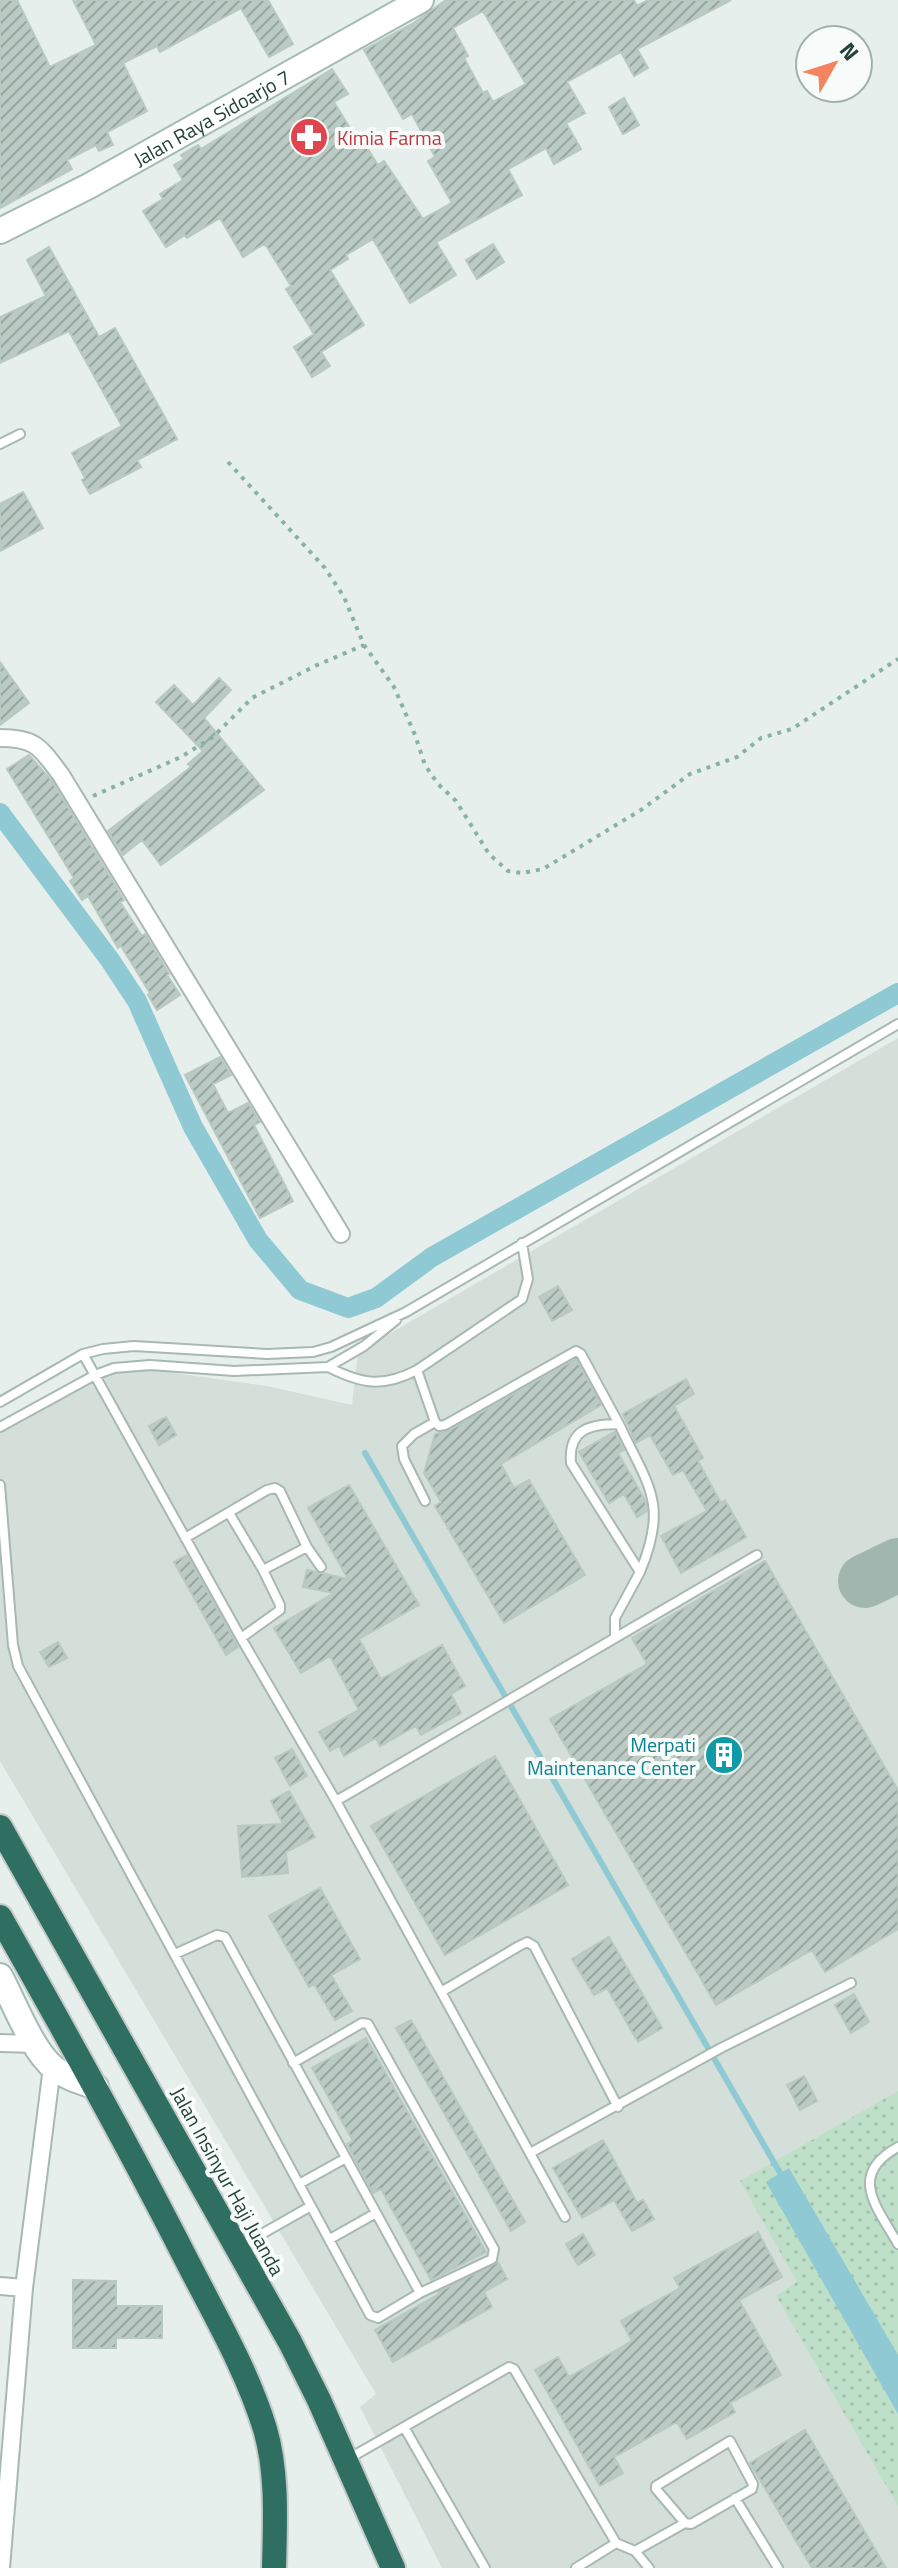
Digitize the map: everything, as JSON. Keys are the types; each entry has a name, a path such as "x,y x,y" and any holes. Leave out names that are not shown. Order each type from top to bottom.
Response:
{"highway":[{"name":"Jalan Insinyur Haji Juanda","path":"0,1827 238,2247 319,2400 393,2568"},
{"path":"0,1917 96,2087 229,2343 254,2400 266,2431 272,2471 274,2568"},
{"path":"41,1990 80,1968"}],"main road":[{"name":"Jalan Raya Sidoarjo 7","path":"0,231 89,186 421,0"},
{"path":"0,1976 36,2044 52,2067 66,2076 96,2087"}],"street":[{"path":"0,738 19,738 40,747 78,802 341,1234"},
{"path":"0,2043 36,2044"},
{"path":"1,2568 24,2288 52,2067"},
{"path":"0,2286 24,2288"}],"lane":[{"path":"0,444 20,434"},
{"path":"0,1402 83,1354 103,1349 134,1346 267,1354 313,1352 331,1347 406,1312 898,1024"},
{"path":"328,1367 355,1381 368,1382 399,1379 417,1370 522,1299 528,1279 522,1243"},
{"path":"0,1427 95,1375 132,1365 234,1371 328,1367 364,1346 406,1312"},
{"path":"417,1370 439,1426 576,1351 581,1354 636,1456 655,1504 651,1545 615,1618 615,1638"},
{"path":"83,1354 336,1801 532,2152 565,2217"},
{"path":"425,1501 404,1459 402,1446 414,1434 435,1422"},
{"path":"619,1424 598,1424 576,1437 570,1447 571,1463 640,1572"},
{"path":"0,1485 13,1645 18,1666 370,2315 378,2318 420,2293 492,2259 494,2249 368,2024 362,2023 293,2063"},
{"path":"185,1538 275,1488 280,1491 307,1547 321,1567"},
{"path":"229,1513 280,1605 280,1610 241,1638"},
{"path":"263,1570 307,1547"},
{"path":"336,1801 757,1555"},
{"path":"175,1954 217,1935 225,1937 420,2293"},
{"path":"441,1992 527,1942 534,1946 618,2107"},
{"path":"532,2152 721,2048 851,1983"},
{"path":"898,2147 876,2162 870,2175 869,2190 898,2244"},
{"path":"299,2184 346,2158"},
{"path":"238,2247 311,2206"},
{"path":"330,2239 376,2213"},
{"path":"345,2460 503,2368 514,2369 616,2543 635,2551 649,2568"},
{"path":"404,2427 485,2568"},
{"path":"635,2551 685,2523 691,2524 753,2487 730,2441 656,2486 685,2523"},
{"path":"735,2498 776,2567"},
{"path":"576,2568 616,2543"}],"path":[{"path":"228,462 325,568 344,597 364,645 394,687 425,765 438,784 456,801 489,854 508,871 522,873 543,869 641,810 690,774 737,757 761,738 792,729 898,659"},
{"path":"78,802 181,757 213,737 252,698 364,645"}],"shaded area":[{"path":"898,1038 898,2568 442,2568 360,2407 376,2394 0,1761 0,1432 110,1371 160,1371 267,1386 352,1405 358,1352"}],"green space":[{"path":"898,2091 898,2506 776,2296 797,2282 740,2181"}],"water":[{"path":"789,2168 898,2355 898,2414 766,2182"}],"building":[{"path":"0,0 17,0 50,67 96,45 73,0 268,0 293,44 269,57 241,8 160,52 157,46 123,63 147,111 107,132 113,145 99,151 96,145 67,160 72,169 0,208"},
{"path":"446,0 634,0 637,6 648,0 731,0 637,49 648,68 634,76 621,52 567,82 585,113 566,123 581,149 554,164 546,148 508,169 522,195 436,242 456,275 410,303 373,239 346,255 348,259 330,270 364,325 321,352 330,366 312,377 294,347 314,334 286,289 291,286 264,244 243,257 220,218 166,247 143,211 163,199 160,194 183,180 174,165 184,159 181,155 198,145 201,149 332,69 348,94 334,102 357,140 361,138 378,165 384,161 423,219 452,203 428,161 435,157 412,114 403,119 364,50 412,24","holes":["483,11 526,84 493,102 487,91 483,93 464,58 468,56 453,28"]},
{"path":"624,98 639,125 623,134 609,107"},
{"path":"493,244 504,262 477,279 466,260"},
{"path":"49,247 99,337 115,328 177,439 137,460 141,467 90,494 72,453 122,426 69,331 0,363 0,317 46,296 27,260"},
{"path":"23,492 43,528 0,551 0,504"},
{"path":"0,662 29,703 0,725"},
{"path":"219,678 231,690 204,718 264,790 161,865 142,840 123,855 108,831 191,767 188,764 203,751 156,702 174,685 193,705"},
{"path":"29,755 52,781 124,900 120,902 142,936 145,934 180,995 157,1010 148,995 150,993 121,946 118,948 88,896 82,900 70,881 74,878 7,769"},
{"path":"220,1057 231,1075 213,1084 228,1113 248,1103 260,1122 254,1125 293,1201 260,1218 185,1075"},
{"path":"558,1286 572,1310 552,1321 539,1297"},
{"path":"576,1359 601,1405 501,1464 514,1488 529,1480 585,1575 504,1623 435,1506 441,1502 424,1473 435,1434 448,1431"},
{"path":"686,1379 694,1394 674,1406 703,1458 698,1461 721,1503 725,1500 746,1537 681,1573 661,1536 707,1511 683,1470 673,1475 650,1435 636,1443 623,1414"},
{"path":"166,1417 176,1435 159,1445 149,1426"},
{"path":"615,1432 624,1450 618,1453 645,1500 647,1511 637,1517 624,1494 609,1503 579,1452"},
{"path":"349,1485 419,1605 359,1639 381,1679 442,1645 465,1686 451,1694 461,1713 421,1735 416,1726 380,1746 376,1738 344,1756 339,1746 330,1751 319,1732 359,1710 330,1656 301,1673 274,1628 334,1593 303,1587 307,1570 348,1579 308,1508"},
{"path":"187,1555 238,1647 226,1655 174,1562"},
{"name":"Merpati Maintenance Center","path":"765,1561 898,1790 898,1929 825,1972 812,1950 716,2005 550,1719 647,1664 632,1638"},
{"path":"58,1642 67,1658 49,1667 40,1652"},
{"path":"292,1749 307,1776 290,1786 275,1758"},
{"path":"495,1756 568,1885 445,1955 371,1826"},
{"path":"289,1791 315,1837 286,1852 288,1873 242,1877 238,1826 283,1824 271,1801"},
{"path":"320,1888 360,1959 331,1975 352,2011 335,2020 314,1984 309,1987 269,1916"},
{"path":"609,1937 662,2028 638,2042 607,1988 594,1995 572,1959"},
{"path":"854,1994 869,2022 851,2033 835,2005"},
{"path":"411,2020 525,2222 511,2231 396,2028"},
{"path":"366,2038 486,2252 431,2280 381,2189 373,2193 347,2144 353,2141 312,2068"},
{"path":"804,2076 817,2101 800,2110 787,2085"},
{"path":"603,2140 637,2203 643,2200 654,2219 632,2231 614,2200 582,2218 553,2168"},
{"path":"758,2232 782,2277 739,2300 781,2375 730,2403 735,2412 687,2439 677,2422 614,2457 623,2473 600,2486 535,2370 558,2357 569,2377 632,2341 621,2321 680,2288 674,2278"},
{"path":"583,2234 595,2255 578,2265 566,2244"},
{"path":"498,2262 507,2279 484,2292 492,2307 393,2362 375,2330 438,2292"},
{"path":"73,2280 116,2281 116,2306 162,2306 162,2338 116,2338 116,2348 73,2348"},
{"path":"805,2430 886,2568 812,2568 750,2463"}],"waterway":[{"path":"0,813 137,1001 193,1127 258,1240 300,1290 348,1308 376,1298 432,1257 898,993"},
{"path":"365,1453 783,2178"}],"taxiway":[{"path":"865,1581 898,1565"}],"place":[{"name":"Kimia Farma","path":"309,137"},
{"name":"Merpati Maintenance Center","path":"724,1755"}]}
